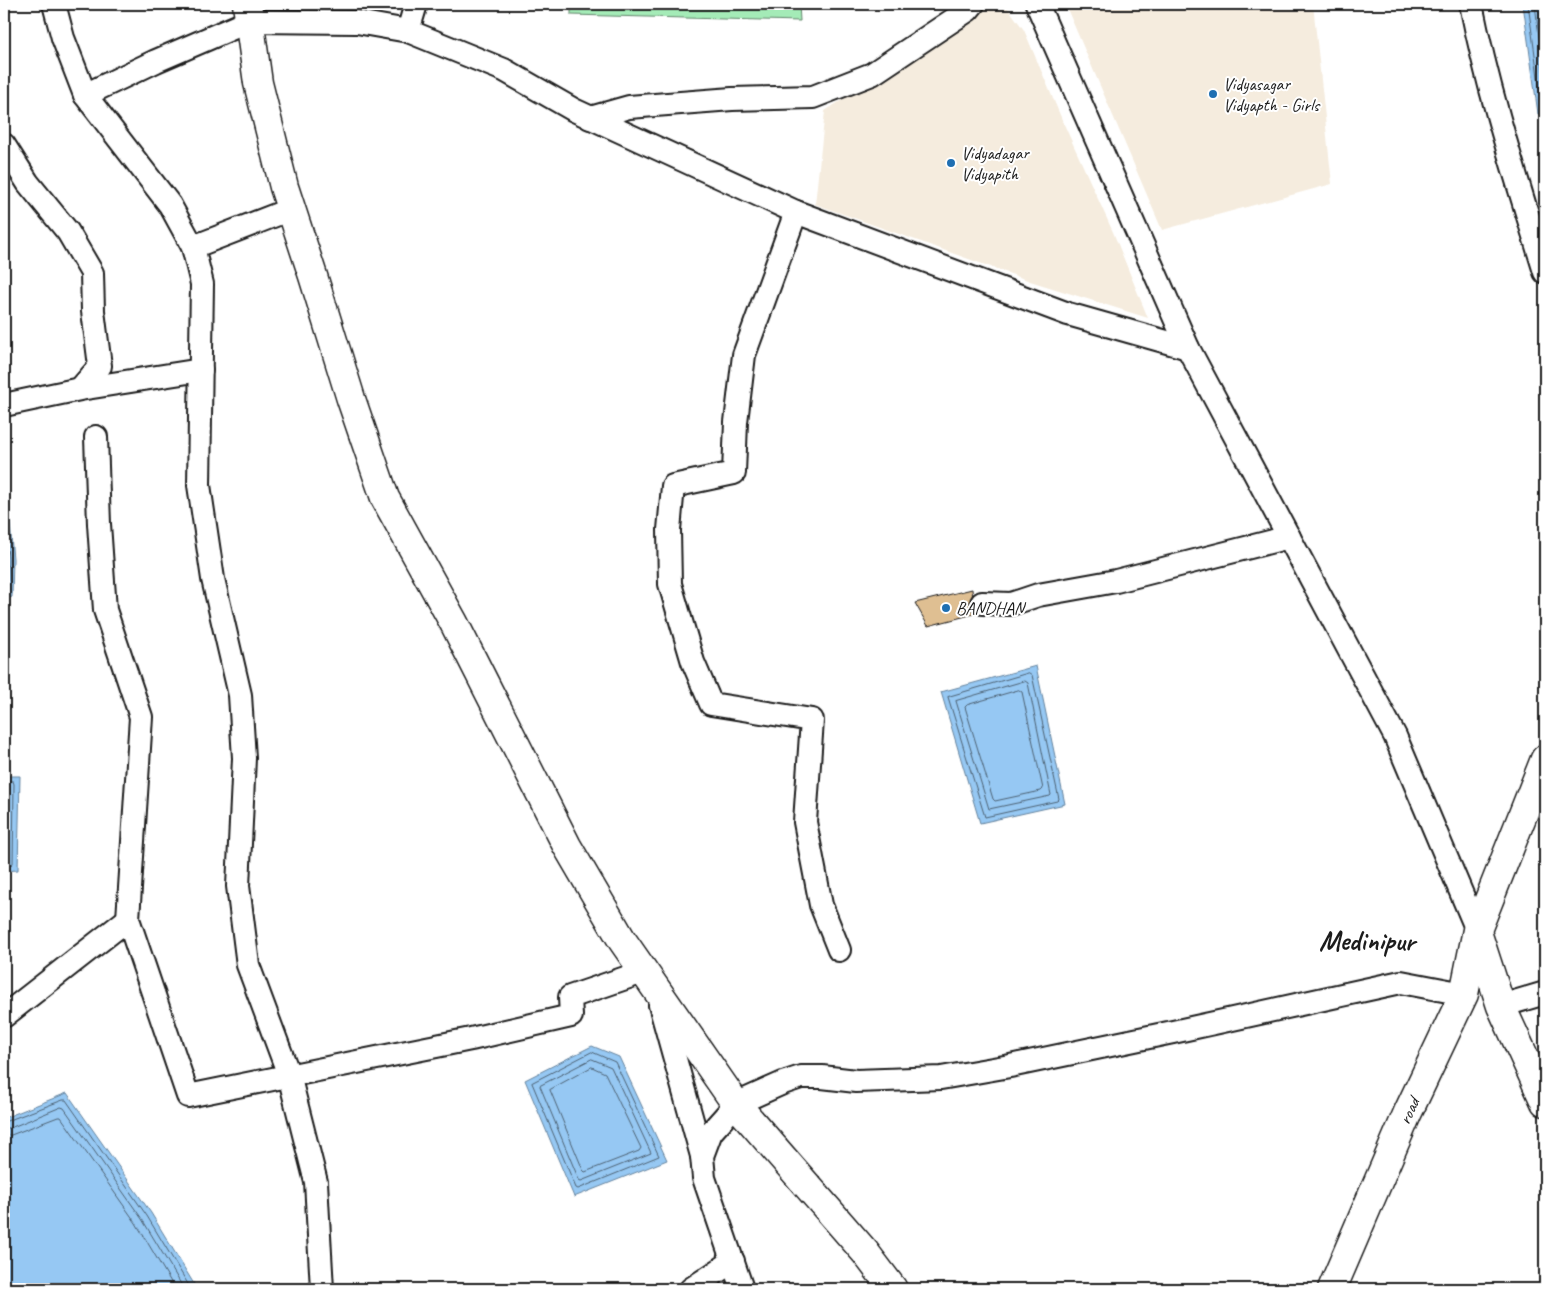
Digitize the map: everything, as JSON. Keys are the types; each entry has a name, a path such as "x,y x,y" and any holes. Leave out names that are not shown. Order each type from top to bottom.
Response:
{"street":[{"path":"54,4 63,38 85,95 170,205 193,247 202,284 199,485 213,579 240,695 244,758 238,886 248,965 289,1075 316,1182 322,1289"},
{"path":"408,31 416,4"},
{"path":"590,118 629,107 732,99 813,97 872,74 968,10 973,4"},
{"path":"1037,4 1188,348 1395,736 1477,930 1501,1006 1545,1102"},
{"path":"1471,4 1478,41 1505,142 1545,272"},
{"path":"85,95 156,61 248,12 357,22 408,31 504,70 590,118 796,212 1068,314 1188,348"},
{"path":"248,12 258,83 284,186 351,399 385,498 454,623 567,846 622,940 736,1104 865,1252 893,1289"},
{"path":"4,145 28,183 68,232 92,273 93,311 100,366 80,389"},
{"path":"193,247 291,209"},
{"path":"796,212 744,355 736,422 734,473 673,486 669,530 670,584 693,662 711,704 812,720 804,822 821,905 839,950"},
{"path":"4,405 80,389 201,370"},
{"path":"96,437 98,524 105,610 141,717 128,920 188,1096 471,1040 571,1016 570,997 644,972"},
{"path":"982,603 1011,604 1038,595 1116,581 1289,537"},
{"name":"road","path":"1332,1289 1408,1112 1464,994 1477,930 1545,759"},
{"path":"4,1016 128,920"},
{"path":"702,1156 711,1132 736,1104 801,1077 856,1081 941,1078 1010,1066 1163,1034 1400,982 1464,994 1501,1006 1545,993"},
{"path":"662,999 660,1005 702,1156 704,1178 742,1289"},
{"path":"691,1289 733,1261"}],"shaded area":[{"name":"Vidyadagar Vidyapith","path":"994,4 1005,4 1024,30 1113,232 1148,318 1030,281 815,204 825,111 967,18"},
{"name":"Vidyasagar Vidyapth - Girls","path":"1065,4 1313,4 1332,184 1162,230"}],"green space":[{"path":"571,4 799,4 800,21 571,15"}],"water":[{"path":"1523,4 1545,4 1545,113 1538,114"},
{"path":"4,452 13,559 12,597 4,600"},
{"path":"1036,666 1065,804 980,823 941,692"},
{"path":"4,776 20,776 18,870 4,871"},
{"path":"592,1046 619,1057 667,1160 574,1197 525,1080"},
{"path":"67,1093 151,1213 197,1289 4,1289 4,1118"}],"building":[{"name":"BANDHAN","path":"972,589 974,614 928,626 915,603"}],"place":[{"name":"Vidyasagar Vidyapth - Girls","path":"1213,94"},
{"name":"Vidyadagar Vidyapith","path":"951,163"},
{"name":"BANDHAN","path":"946,608"}],"district":[{"name":"Medinipur","path":"1367,940"}]}
